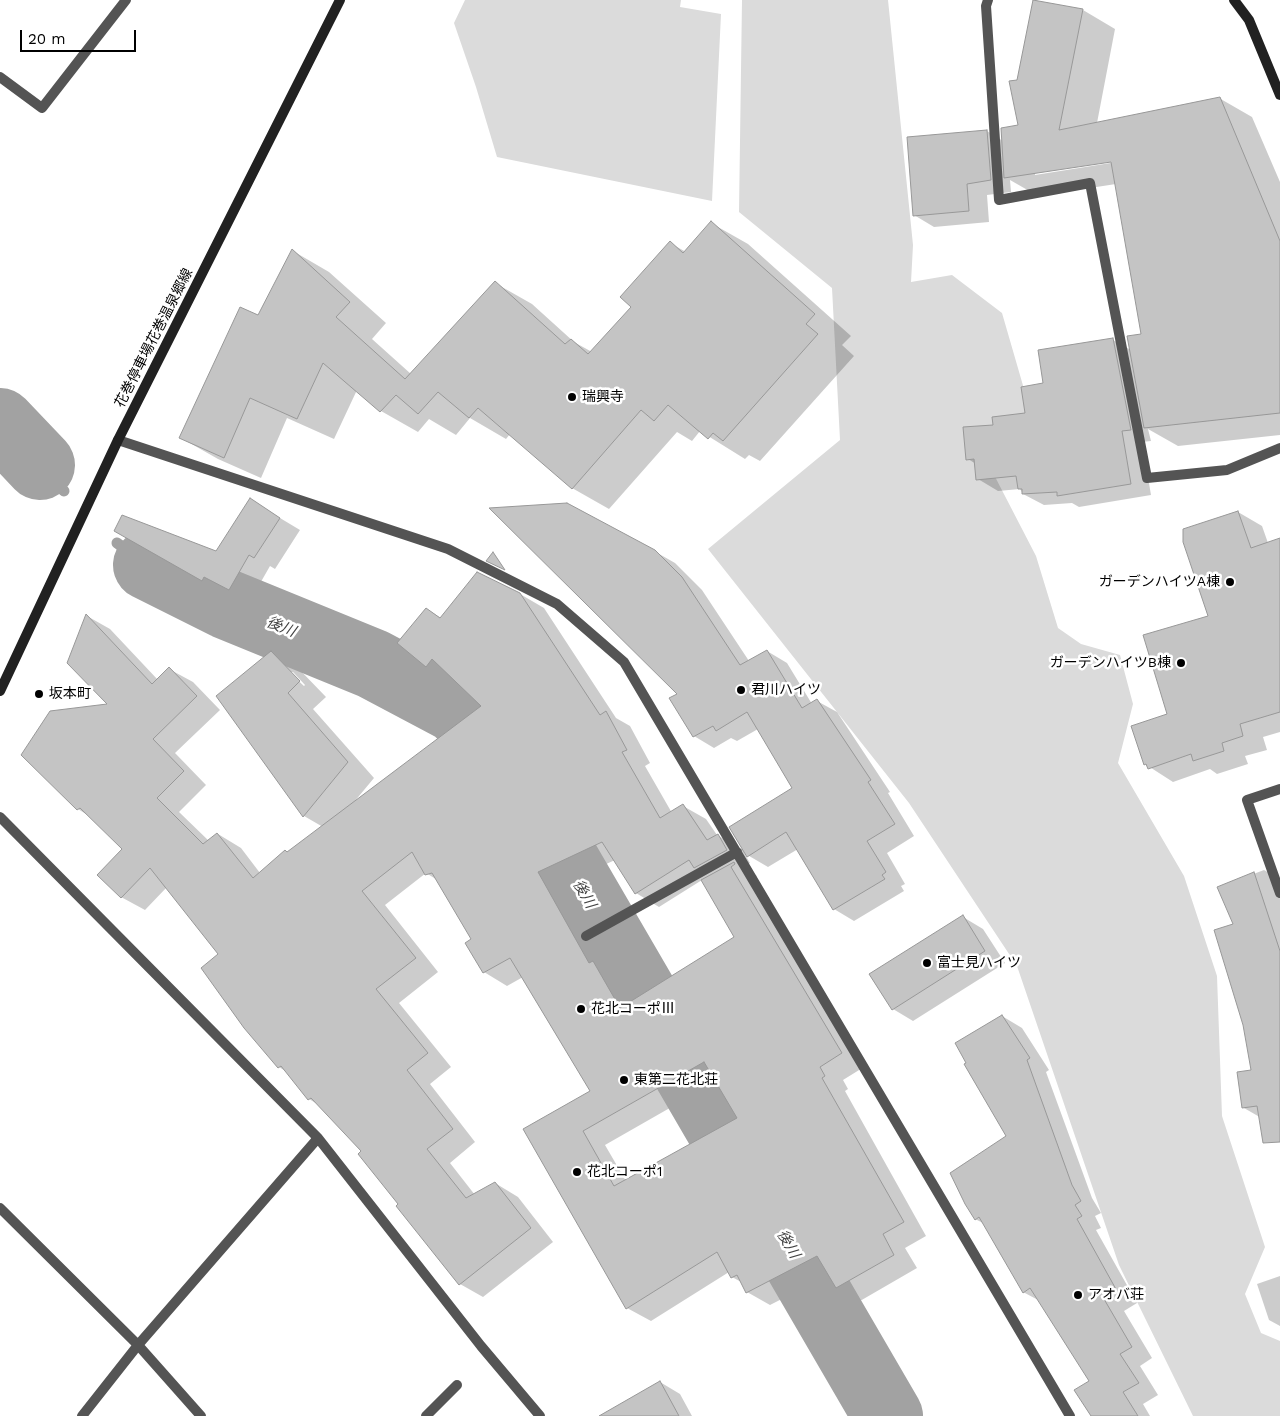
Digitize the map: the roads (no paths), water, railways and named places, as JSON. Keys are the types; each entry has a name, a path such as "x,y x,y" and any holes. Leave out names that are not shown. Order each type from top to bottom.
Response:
{"main road":[{"name":"花巻停車場花巻温泉郷線","path":"0,692 118,440 340,0"},
{"path":"1234,0 1249,20 1280,95"}],"street":[{"path":"0,77 42,108 126,0"},
{"path":"988,0 986,6 999,200 1090,183 1147,478 1227,470 1280,448"},
{"path":"118,440 448,549 557,604 624,662 1070,1416"},
{"path":"1280,789 1247,800 1280,893"},
{"path":"0,817 318,1138 481,1346 540,1416"},
{"path":"586,936 737,852"},
{"path":"82,1416 138,1345 318,1138"},
{"path":"0,1208 138,1345 201,1416"},
{"path":"426,1416 457,1385"}],"waterway":[{"name":"後川","path":"0,423 40,465"},
{"name":"後川","path":"40,465 64,491"},
{"name":"後川","path":"117,543 148,565"},
{"name":"後川","path":"148,565 226,604 373,664 456,708 491,743 523,789 888,1416"}],"place":[{"name":"瑞興寺","path":"572,397"},
{"name":"ガーデンハイツA棟","path":"1230,582"},
{"name":"ガーデンハイツB棟","path":"1181,663"},
{"name":"君川ハイツ","path":"741,690"},
{"name":"坂本町","path":"39,694"},
{"name":"富士見ハイツ","path":"927,963"},
{"name":"花北コーポⅢ","path":"581,1009"},
{"name":"東第二花北荘","path":"624,1080"},
{"name":"花北コーポ1","path":"577,1172"},
{"name":"アオバ荘","path":"1078,1295"}]}
